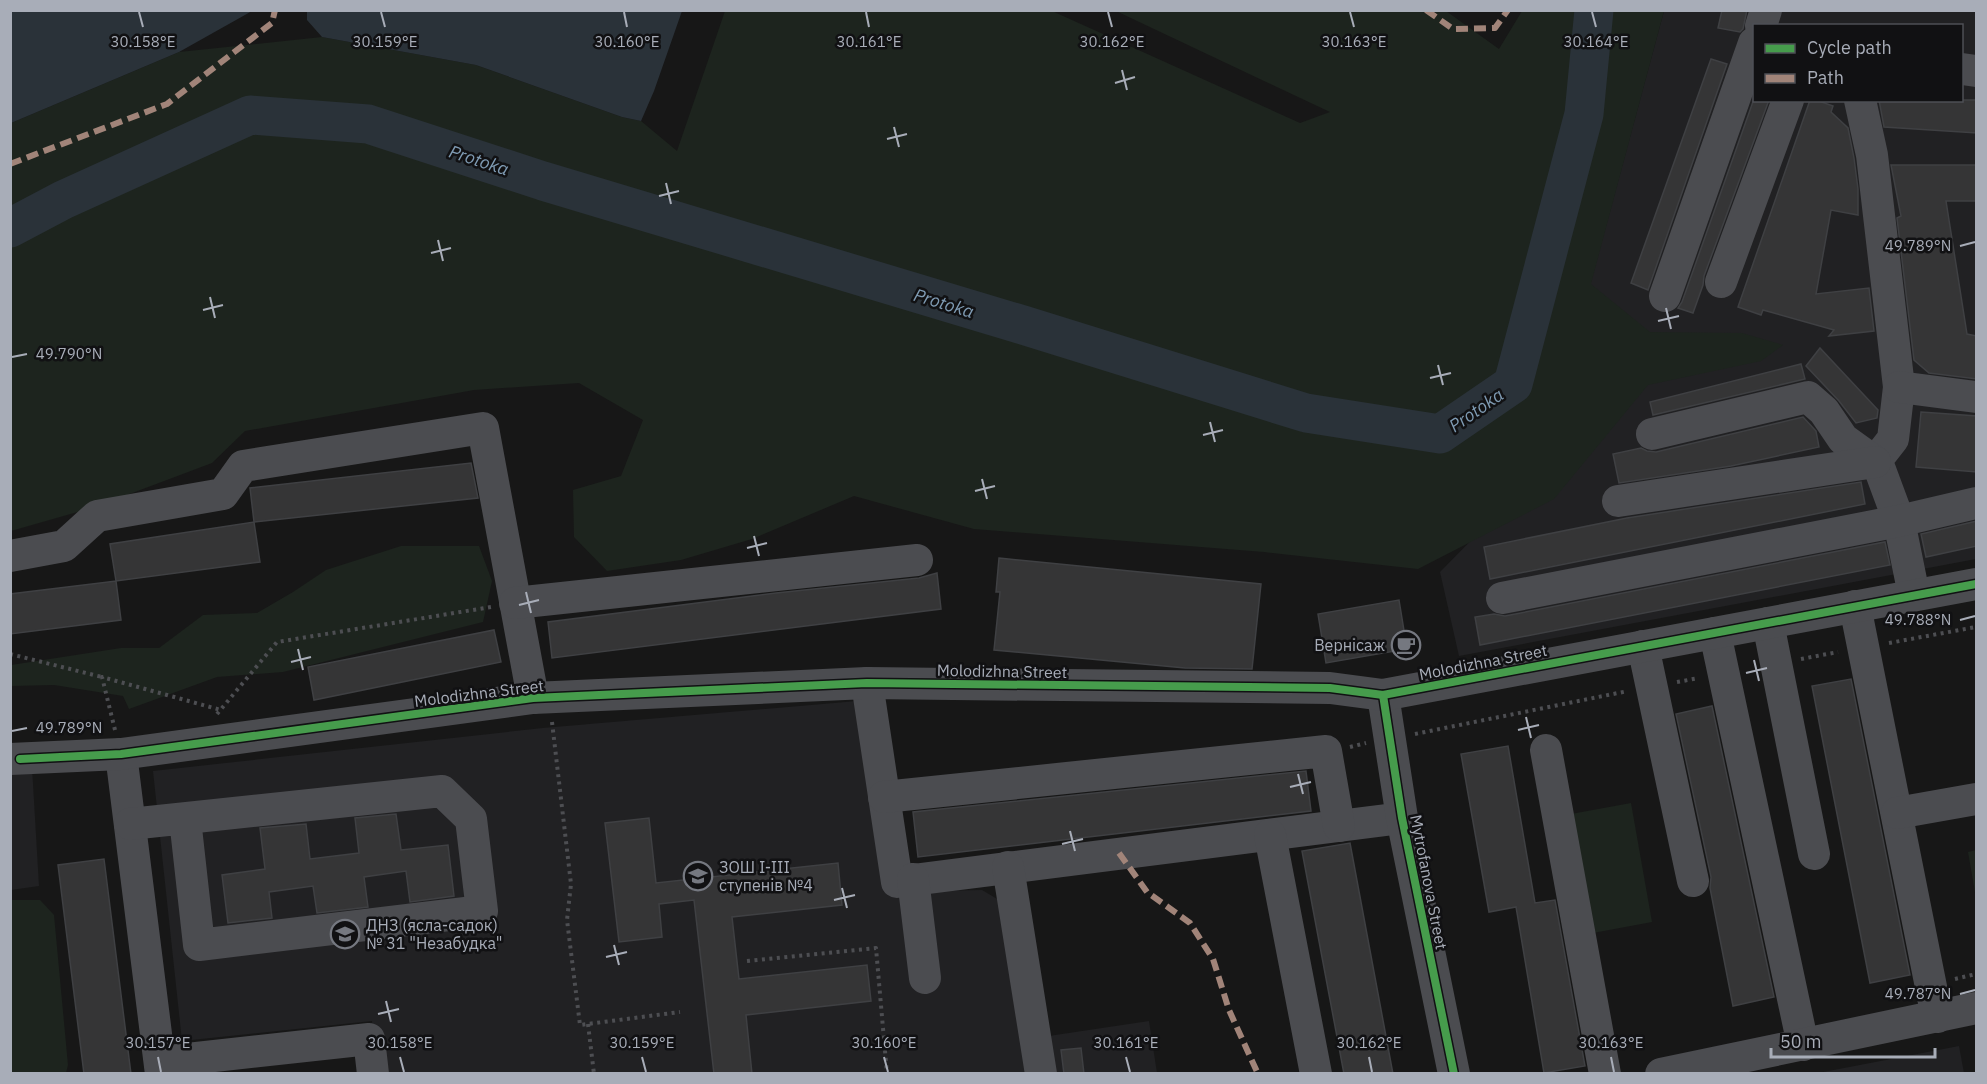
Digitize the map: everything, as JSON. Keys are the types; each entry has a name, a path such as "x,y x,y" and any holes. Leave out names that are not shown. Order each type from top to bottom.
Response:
{"street":[{"path":"1759,24 1766,10"},
{"path":"1665,296 1750,41"},
{"path":"1721,282 1787,102"},
{"path":"1618,501 1875,462 1893,440 1899,387 1872,155 1860,102"},
{"path":"1899,387 1977,397"},
{"path":"1652,434 1808,397 1824,411 1843,439 1880,467 1899,521 1914,596"},
{"path":"10,556 64,546 97,516 223,494 243,466 483,428 515,603 541,697"},
{"path":"1502,598 1899,521 1977,503"},
{"path":"515,603 917,560"},
{"name":"Molodizhna Street","path":"15,759 121,754 541,697 867,683 1330,688 1383,694 1977,584"},
{"path":"1855,606 1937,1017"},
{"path":"1768,623 1814,854"},
{"path":"1715,633 1803,1045"},
{"path":"1643,646 1693,881"},
{"path":"867,683 897,882 1402,818"},
{"name":"Mytrofanova Street","path":"1383,694 1402,818 1454,1074"},
{"path":"1546,750 1605,1074"},
{"path":"884,797 1326,751 1339,826"},
{"path":"121,754 160,1068 255,1063 369,1039 373,1074"},
{"path":"130,824 442,791 471,819 482,911 199,945 185,819"},
{"path":"1897,813 1977,799"},
{"path":"1270,835 1316,1074"},
{"path":"1008,867 1041,1074"},
{"path":"913,879 926,978"},
{"path":"1661,1074 1977,1008"}],"path":[{"path":"191,745 277,642 515,603"},
{"path":"10,654 102,676 231,713"},
{"path":"102,676 121,754"},
{"path":"541,697 571,884 567,920 580,1025 680,1012"},
{"path":"747,961 876,948 887,1074"},
{"path":"588,1024 594,1074"}],"shaded area":[{"path":"11,10 252,11 179,52 11,123"},
{"path":"682,10 654,91 641,121 622,117 476,65 322,37 307,20 307,11"},
{"path":"725,11 1052,11 1300,123 1330,112 1116,11 1446,11 1499,49 1522,11 1664,11 1591,284 1650,332 1742,333 1783,345 1761,361 1648,385 1554,499 1418,569 1264,552 974,529 854,496 752,539 681,560 607,571 574,537 573,490 621,476 643,420 579,383 474,390 245,431 212,463 95,507 11,531 11,123 179,52 322,37 476,65 622,117 641,121 677,151"},
{"path":"1664,11 1976,11 1976,559 1459,656 1440,572 1636,373 1578,330"},
{"path":"401,546 479,546 492,581 483,622 283,672 217,677 129,709 123,696 54,685 11,686 11,665 121,648 159,648 203,615 257,613 326,570"},
{"name":"ЗОШ І-ІІІ ступенів №4","path":"857,701 886,892 982,890 1009,906 1031,1073 378,1073 372,1021 182,1041 153,771 543,728"},
{"path":"11,750 31,750 39,886 11,890"},
{"path":"1631,803 1652,922 1593,933 1571,814"},
{"path":"1976,850 1976,898 1968,852"},
{"path":"11,900 40,900 54,915 68,1065 66,1073 11,1073"},
{"path":"1149,1021 1157,1073 1048,1073 1042,1037"},
{"path":"1959,1046 1964,1073 1818,1073"}],"building":[{"path":"1722,10 1747,10 1743,29 1740,32 1718,28"},
{"path":"1711,59 1727,64 1648,290 1631,283"},
{"path":"1977,100 1977,133 1884,127 1879,102"},
{"path":"1753,102 1768,102 1704,276 1693,313 1678,308"},
{"path":"1809,102 1822,102 1833,106 1831,112 1848,128 1858,189 1858,215 1831,210 1816,294 1869,288 1874,331 1829,336 1834,330 1763,310 1761,315 1738,307"},
{"path":"1891,165 1977,165 1977,201 1946,201 1967,334 1977,336 1977,379 1929,373 1914,360 1897,218 1901,216"},
{"path":"1820,348 1878,410 1877,418 1856,423 1806,366"},
{"path":"1801,364 1805,379 1653,415 1650,402"},
{"path":"1921,412 1977,416 1977,472 1916,467"},
{"path":"1803,417 1816,431 1819,447 1731,466 1619,483 1613,454 1641,448 1656,452"},
{"path":"471,463 478,498 254,522 250,488"},
{"path":"1861,482 1865,504 1490,579 1484,547 1627,518"},
{"path":"1977,521 1977,546 1926,557 1921,534"},
{"path":"254,522 260,562 116,581 110,544"},
{"path":"1885,542 1890,565 1480,645 1475,617 1494,614 1505,616"},
{"path":"999,558 1261,584 1252,669 1185,668 994,650 1000,592 996,592"},
{"path":"937,573 941,609 552,658 548,622 776,593 919,578"},
{"path":"116,581 121,620 10,634 10,594"},
{"path":"1399,600 1407,649 1326,663 1318,614"},
{"path":"494,630 501,662 314,700 308,667"},
{"path":"1851,679 1910,975 1870,983 1812,686"},
{"path":"1712,706 1774,997 1733,1006 1710,888 1711,877 1676,714"},
{"path":"1508,746 1535,903 1555,900 1585,1066 1544,1073 1516,907 1489,912 1461,754"},
{"path":"1306,771 1311,811 918,857 913,812"},
{"path":"396,814 401,850 448,845 454,896 410,902 406,871 364,877 368,907 317,913 313,886 269,892 272,918 228,923 222,875 265,869 260,828 306,824 310,859 359,853 355,818"},
{"path":"649,818 656,883 838,863 842,905 732,917 739,979 867,965 871,1001 746,1015 752,1074 714,1074 694,900 659,904 662,937 619,942 605,823"},
{"path":"1350,843 1393,1074 1344,1074 1302,851"},
{"path":"104,859 131,1074 84,1074 58,865"},
{"path":"1081,1048 1084,1074 1064,1074 1061,1050"}],"waterway":[{"name":"Protoka","path":"10,228 63,200 250,115 368,124 543,181 1023,325 1306,413 1440,434 1513,384 1584,114 1594,10"}],"marked path":[{"path":"10,164 167,104 272,23 275,10"},
{"path":"1426,10 1453,29 1495,28 1508,10"},
{"path":"1119,853 1147,892 1190,923 1213,959 1229,1010 1258,1074"}],"cycle path":[{"path":"20,759 121,754 533,698 867,683 1330,688 1383,695 1976,584"},
{"path":"1383,695 1402,818 1454,1074"}],"place":[{"name":"Вернісаж","path":"1406,645"},
{"name":"ЗОШ І-ІІІ ступенів №4","path":"698,876"},
{"name":"ДНЗ (ясла-садок) № 31 \"Незабудка\"","path":"345,934"}]}
